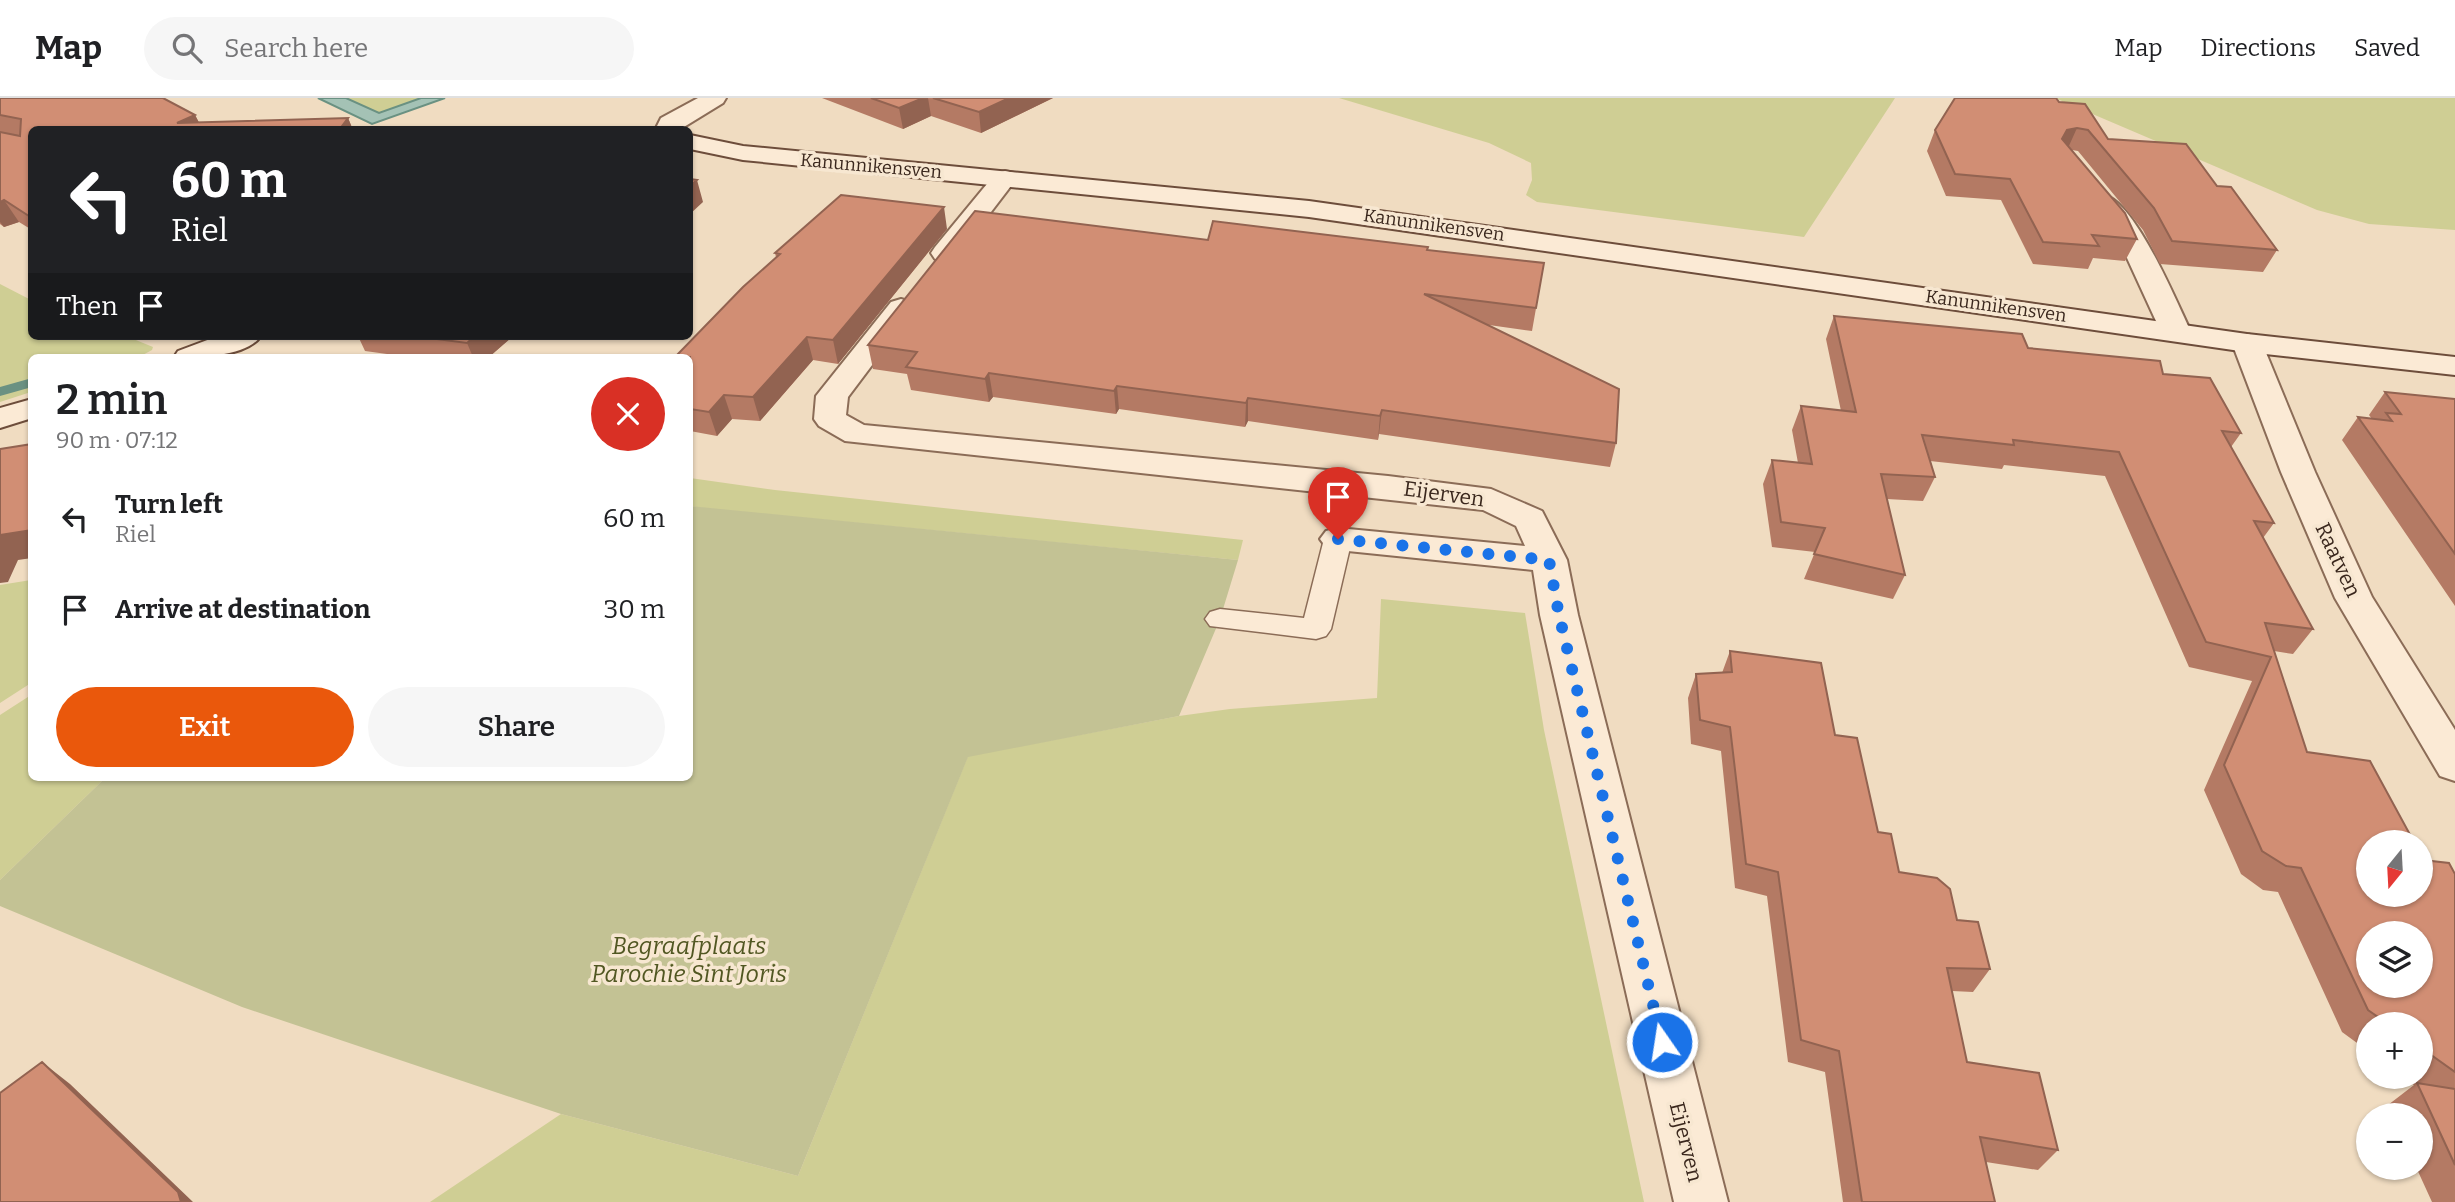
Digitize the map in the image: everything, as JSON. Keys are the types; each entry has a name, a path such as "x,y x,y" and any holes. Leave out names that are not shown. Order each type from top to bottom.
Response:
{"street":[{"path":"668,126 669,123 715,98"},
{"name":"Kanunnikensven","path":"693,143 755,154 1336,212 2247,343 2455,366"},
{"name":"Eijerven","path":"1005,178 832,396 830,419 856,434 1388,487 1491,500 1530,519 1549,560 1559,615 1701,1202"},
{"path":"2084,179 2128,232 2176,332"},
{"path":"197,354 236,340"},
{"name":"Raatven","path":"2247,343 2298,472 2354,597 2439,712 2455,765"},
{"path":"0,418 28,409"},
{"path":"1338,539 1549,560"}],"lane":[{"path":"1220,619 1315,629 1338,539"}],"shaded area":[{"path":"318,98 346,98 379,113 421,98 445,98 372,124"},
{"path":"346,98 421,98 379,113"},
{"path":"1339,98 1895,98 1804,237 1537,202 1526,195 1532,180 1531,163 1489,143"},
{"path":"2055,98 2455,98 2455,230 2369,224 2317,210"},
{"path":"0,284 28,298 28,340 136,340 153,347 145,354 28,354 28,393 0,402"},
{"path":"693,478 775,490 1243,540 1238,560 693,506"},
{"path":"28,580 28,685 0,703 0,585"},
{"path":"1381,599 1525,613 1544,730 1644,1202 430,1202 561,1114 798,1176 968,756 1179,716 1230,709 1377,698"},
{"path":"28,697 28,781 102,781 0,880 0,715"}],"green space":[{"name":"Begraafplaats Parochie Sint Joris","path":"693,506 1238,560 1220,619 1179,716 968,757 798,1176 561,1114 242,1007 0,906 0,880 102,781 693,781"}],"building":[{"path":"0,98 163,98 195,115 177,123 348,118 342,126 28,126 28,215 4,200 0,202 0,132 20,136 21,119 0,115"},
{"path":"871,98 923,98 899,108"},
{"path":"933,98 1009,98 979,112"},
{"path":"1955,98 2056,98 2059,102 2085,104 2108,139 2186,144 2217,186 2231,187 2277,250 2172,241 2154,208 2088,130 2077,128 2067,130 2062,139 2125,213 2137,239 2092,235 2099,246 2043,242 2010,179 1955,174 1935,130"},
{"path":"841,195 944,207 833,340 807,337 753,397 724,395 709,412 693,409 693,354 678,354 743,287 780,254 775,253"},
{"path":"975,211 1208,240 1213,221 1544,263 1536,308 1424,294 1619,389 1616,443 1382,410 1380,416 1248,398 1246,403 1117,386 1114,391 989,373 985,379 906,367 917,352 868,345"},
{"path":"1834,316 2022,334 2028,348 2160,361 2163,374 2210,378 2241,433 2222,431 2274,523 2254,521 2313,629 2265,623 2307,752 2370,761 2407,830 2356,830 2356,907 2433,907 2433,861 2449,863 2455,874 2455,1072 2433,1056 2433,1012 2371,1012 2362,998 2433,998 2433,921 2356,921 2356,985 2301,868 2286,866 2262,851 2224,765 2271,657 2206,642 2119,452 2013,440 2014,445 1922,435 1935,477 1881,474 1905,575 1814,554 1825,528 1781,522 1772,460 1812,464 1801,406 1856,412"},
{"path":"444,340 470,340 467,343"},
{"path":"2385,392 2455,399 2455,554 2358,417 2392,421 2386,413 2401,414"},
{"path":"28,445 28,531 0,535 0,449"},
{"path":"1730,651 1821,663 1835,735 1857,738 1878,832 1891,834 1899,872 1937,878 1950,889 1957,920 1978,922 1990,969 1947,968 1967,1062 2039,1073 2058,1150 1980,1137 1995,1202 1862,1202 1839,1051 1801,1040 1778,872 1746,864 1730,727 1700,720 1696,674 1732,672"},
{"path":"42,1062 178,1192 181,1202 0,1202 0,1093"},
{"path":"2433,1086 2455,1089 2455,1165 2433,1118 2433,1103 2426,1103 2420,1089 2433,1089"}],"waterway":[{"path":"0,392 28,383"}],"route":[{"path":"1338,539 1549,560 1559,615 1662,1042"}]}
